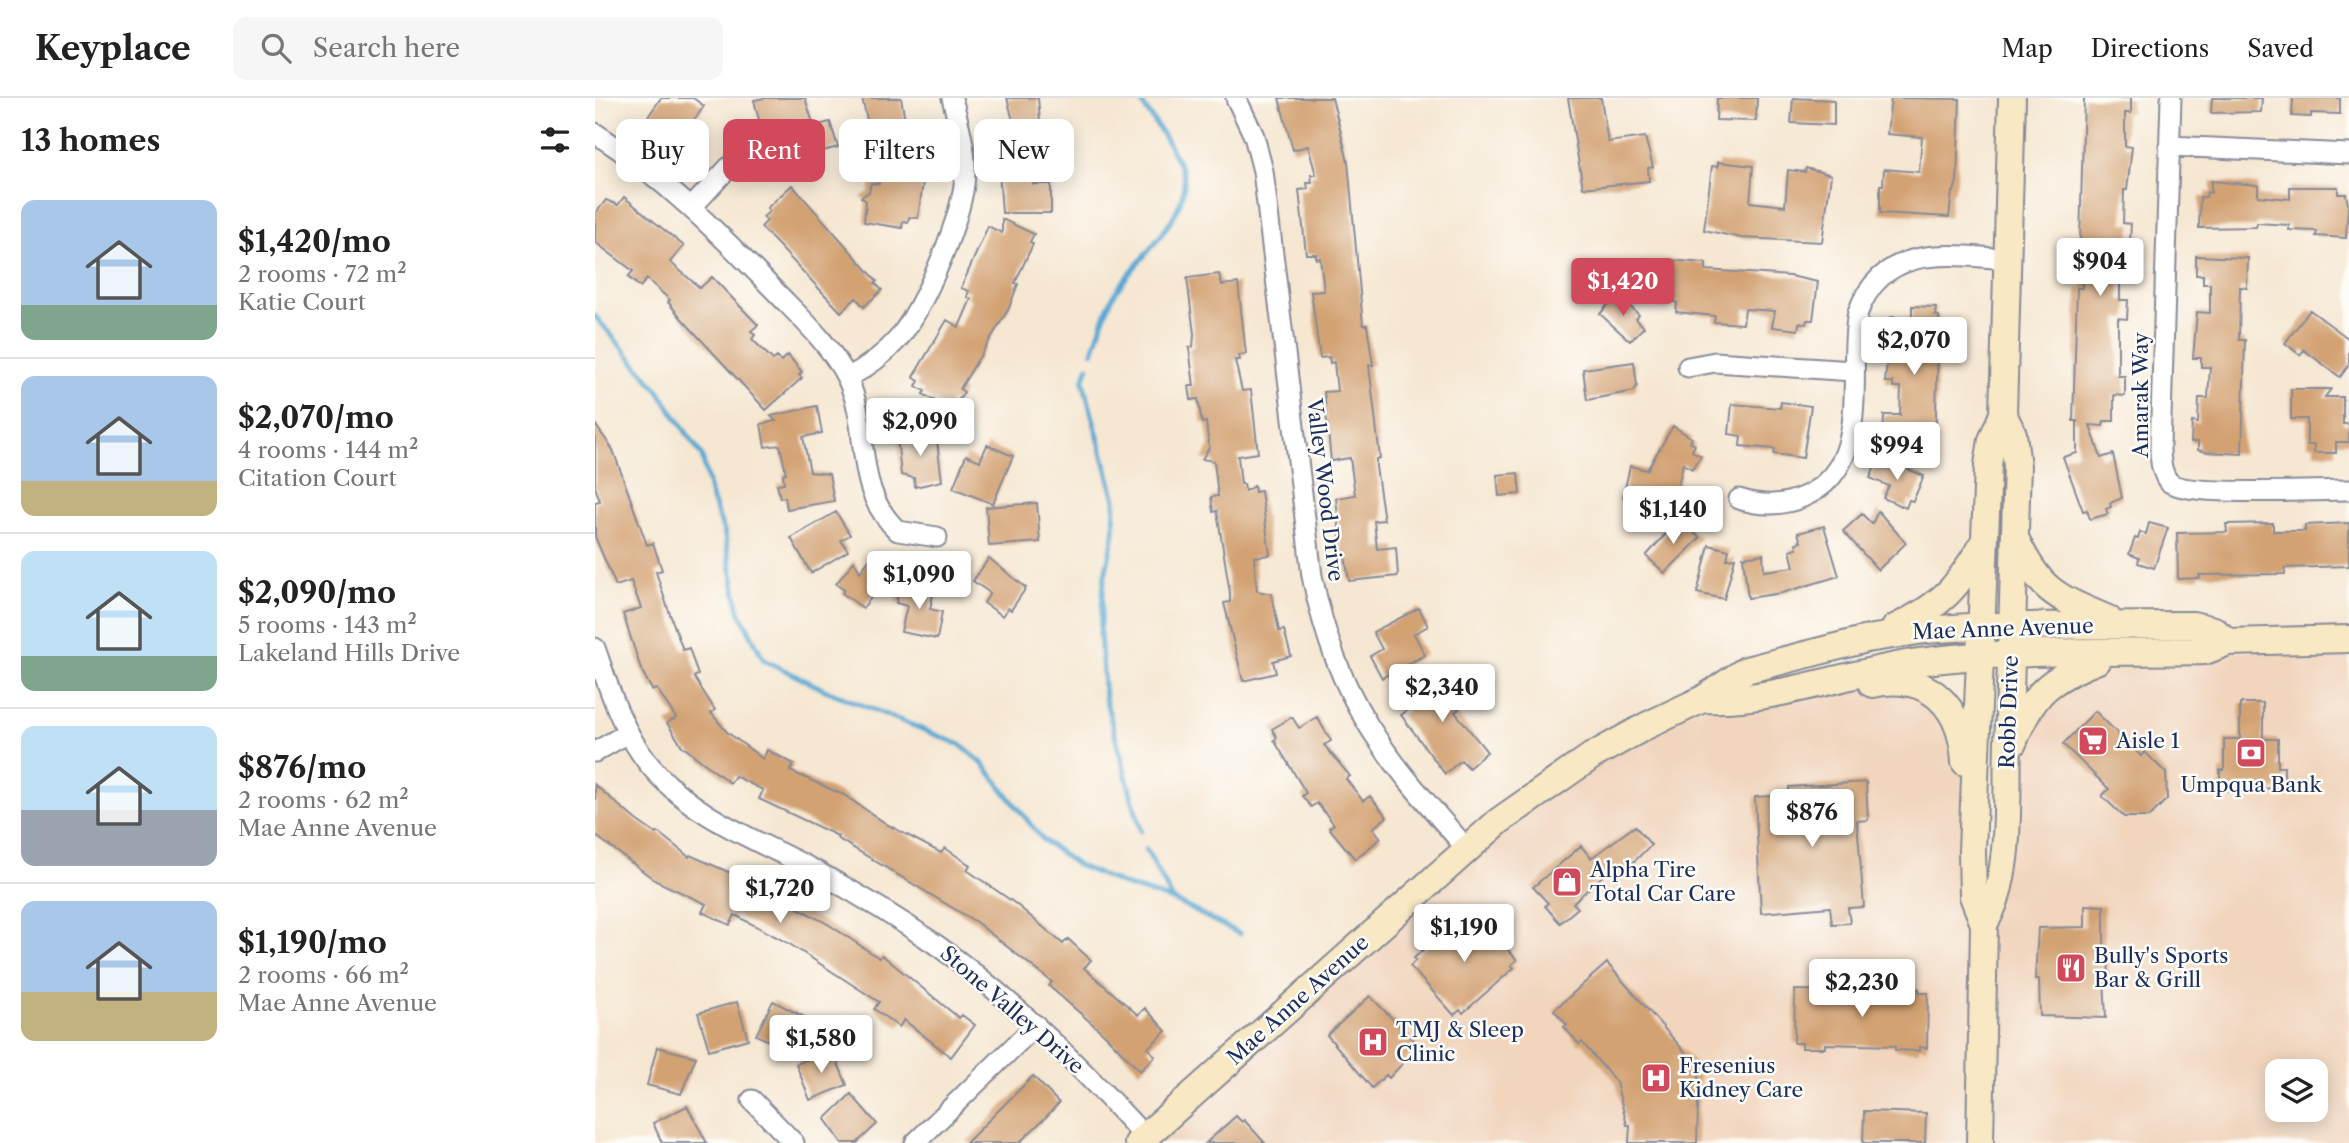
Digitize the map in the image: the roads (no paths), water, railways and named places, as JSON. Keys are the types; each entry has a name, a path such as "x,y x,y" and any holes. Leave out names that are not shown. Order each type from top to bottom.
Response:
{"main road":[{"name":"Robb Drive","path":"1980,1143 1984,924 1973,896 1974,814 1988,466 1992,440 2003,414 2012,98"},
{"name":"Robb Drive","path":"1984,924 1994,908 2002,869 2013,626 2016,455 2013,434 2003,414"},
{"path":"2015,537 2033,572 2049,590 2071,605 2122,625"},
{"path":"1875,638 1935,607 1948,595 1986,538"},
{"name":"Mae Anne Avenue","path":"1144,1141 1467,849 1559,777 1637,730 1703,699 1747,670 1875,638 1983,626 2201,626 2214,631 2228,642"},
{"name":"Mae Anne Avenue","path":"1703,699 1743,698 1777,693 1880,668 1982,656 2205,651 2228,642 2349,639"},
{"path":"2008,758 2033,701 2045,686 2066,673 2115,653"},
{"path":"1777,693 1823,694 1888,682 1913,683 1930,691 1945,703 1957,720 1964,747 1967,796 1974,814"}],"street":[{"path":"847,379 881,357 899,338 912,318 954,227 962,200 965,173 964,148 952,98"},
{"name":"Valley Wood Drive","path":"1236,98 1254,136 1263,171 1312,576 1321,619 1344,682 1371,733 1396,768 1467,849"},
{"name":"Amarak Way","path":"2171,98 2161,418 2162,460 2168,481 2187,489 2221,491 2349,490"},
{"path":"595,133 692,207 818,336 847,379 857,404 867,483 874,502 898,531 937,537"},
{"path":"2169,146 2349,154"},
{"path":"692,207 723,173"},
{"path":"1739,499 1763,504 1793,501 1829,480 1844,459 1850,443 1859,312 1871,287 1891,269 1925,256 2007,259"},
{"path":"1688,367 1715,362 1853,371"},
{"name":"Stone Valley Drive","path":"595,648 628,733 662,779 694,807 876,905 949,954 1036,1025 1087,1074 1144,1141"},
{"path":"595,752 628,733"},
{"path":"915,1143 1036,1025"},
{"path":"752,1100 794,1143"}],"waterway":[{"path":"1093,352 1114,294 1159,238 1182,197 1184,183 1179,164 1139,98"},
{"path":"595,316 658,390 702,456 711,497 724,531 739,611 764,660 825,690 961,745 984,765 1043,840 1077,865 1127,886 1173,900"},
{"path":"1088,367 1083,381 1115,500 1114,534 1104,580 1100,634 1105,698 1141,831"},
{"path":"1146,849 1173,900 1240,934"}],"place":[{"name":"Aisle 1","path":"2093,741"},
{"name":"Umpqua Bank","path":"2251,753"},
{"name":"Alpha Tire Total Car Care","path":"1567,882"},
{"name":"Bully's Sports Bar & Grill","path":"2071,968"},
{"name":"TMJ & Sleep Clinic","path":"1373,1042"},
{"name":"Fresenius Kidney Care","path":"1656,1078"}]}
